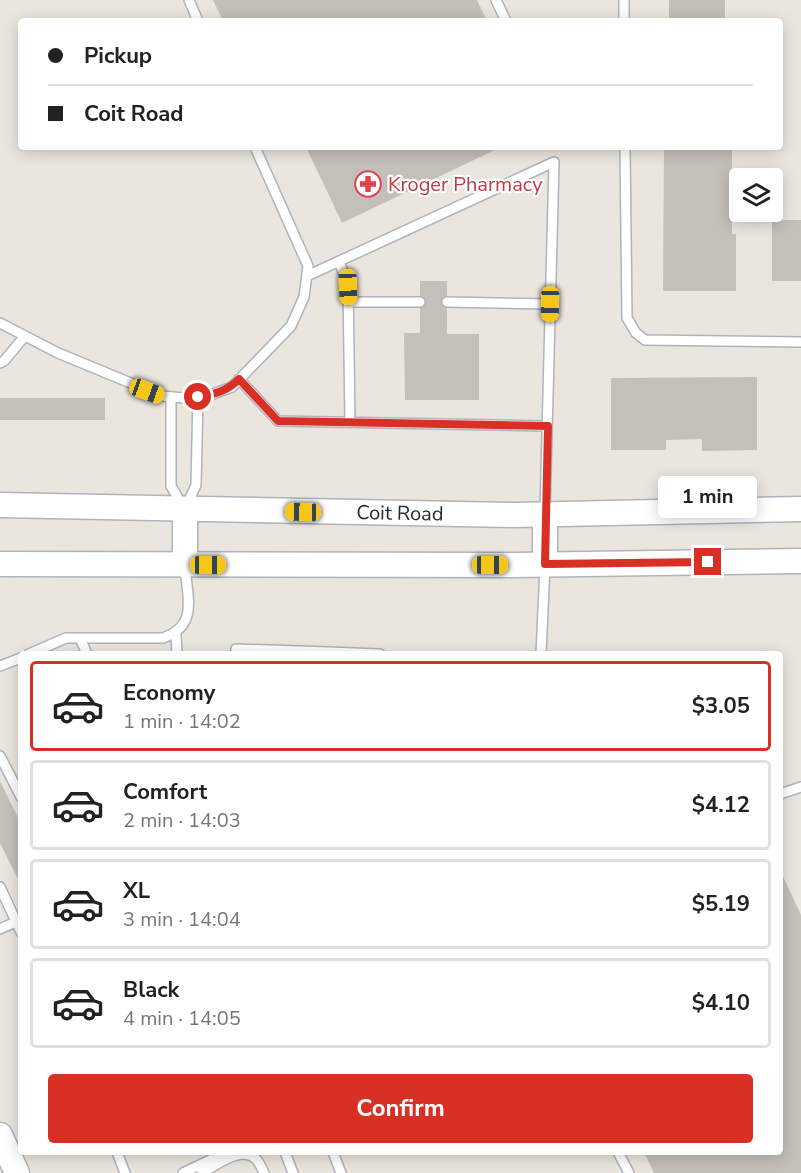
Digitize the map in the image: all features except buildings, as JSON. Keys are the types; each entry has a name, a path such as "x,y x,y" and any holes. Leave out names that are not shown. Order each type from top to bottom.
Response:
{"main road":[{"name":"Coit Road","path":"0,505 545,514 801,509"},
{"path":"185,509 185,565"},
{"path":"545,514 545,564"},
{"path":"0,564 545,564 801,561"},
{"path":"0,1136 17,1173"}],"lane":[{"path":"189,0 197,18"},
{"path":"496,0 505,18"},
{"path":"624,0 624,18"},
{"path":"0,324 58,353 162,396 198,397 232,387 291,326 304,297 307,276 308,266 256,150"},
{"path":"625,150 627,318 636,333 645,340 801,342"},
{"path":"307,276 554,162 545,514"},
{"path":"339,261 348,287 350,422"},
{"path":"349,302 420,302"},
{"path":"447,302 550,304"},
{"path":"0,363 4,362 25,336"},
{"path":"239,379 278,421 548,426"},
{"path":"171,397 171,486 185,509"},
{"path":"185,509 196,485 198,397"},
{"path":"541,651 545,564"},
{"path":"36,651 66,638 163,638 176,634 188,617 185,565"},
{"path":"176,634 177,651"},
{"path":"80,638 86,651"},
{"path":"236,651 236,649 282,651"},
{"path":"0,666 18,659"},
{"path":"0,756 18,791"},
{"path":"783,793 801,787"},
{"path":"0,886 18,919"},
{"path":"0,929 18,921"},
{"path":"118,1155 125,1173"},
{"path":"183,1173 221,1155"},
{"path":"202,1173 234,1155"},
{"path":"249,1155 257,1159 264,1173"},
{"path":"286,1155 293,1173"},
{"path":"334,1155 341,1173"},
{"path":"620,1155 629,1173"}],"place":[{"name":"Kroger Pharmacy","path":"368,184"}],"route":[{"path":"198,397 232,387 239,379 278,421 548,426 545,564 708,562"}]}
